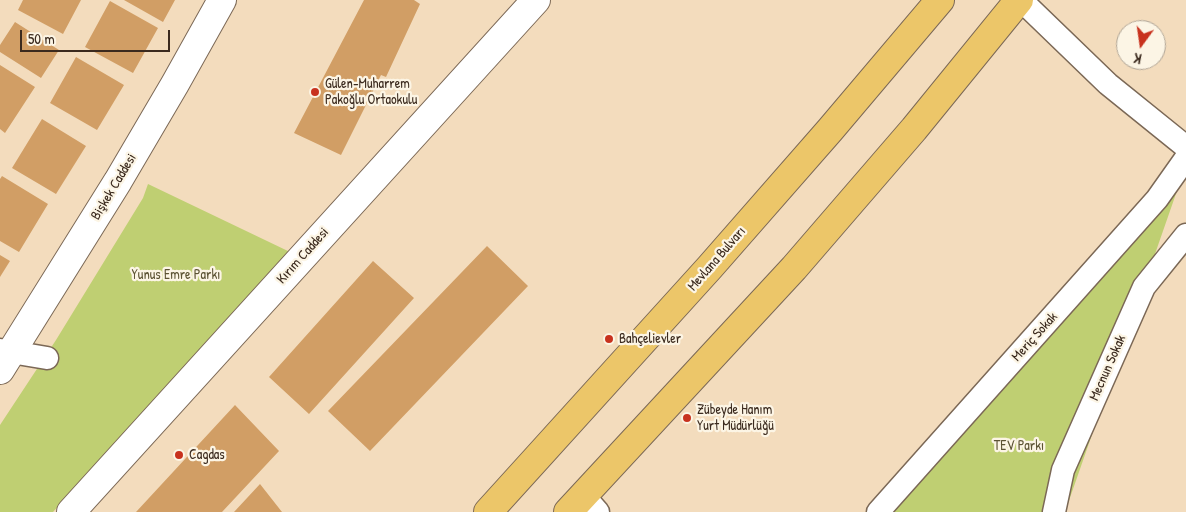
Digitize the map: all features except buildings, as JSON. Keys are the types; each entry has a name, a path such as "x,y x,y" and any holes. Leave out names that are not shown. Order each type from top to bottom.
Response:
{"highway":[{"name":"Mevlana Bulvarı","path":"488,512 716,260 830,130 940,0"},
{"path":"583,507 914,129 1020,0"}],"street":[{"name":"Bişkek Caddesi","path":"4,358 123,173 222,0"},
{"name":"Kırım Caddesi","path":"71,512 536,0"},
{"path":"1020,0 1108,84 1186,147"},
{"name":"Meriç Sokak","path":"878,512 1157,200 1186,158"},
{"name":"Mecnun Sokak","path":"1054,512 1063,470 1144,287 1186,235"},
{"path":"4,358 47,358"}],"green space":[{"name":"TEV Parkı","path":"1186,165 1065,512 876,512"},
{"name":"Yunus Emre Parkı","path":"148,184 290,252 53,512 0,512 0,425 56,340 143,198"}],"place":[{"name":"Gülen-Muharrem Pakoğlu Ortaokulu","path":"315,92"},
{"name":"Bahçelievler","path":"609,339"},
{"name":"Zübeyde Hanım Yurt Müdürlüğü","path":"687,418"},
{"name":"Cagdas","path":"179,455"}]}
